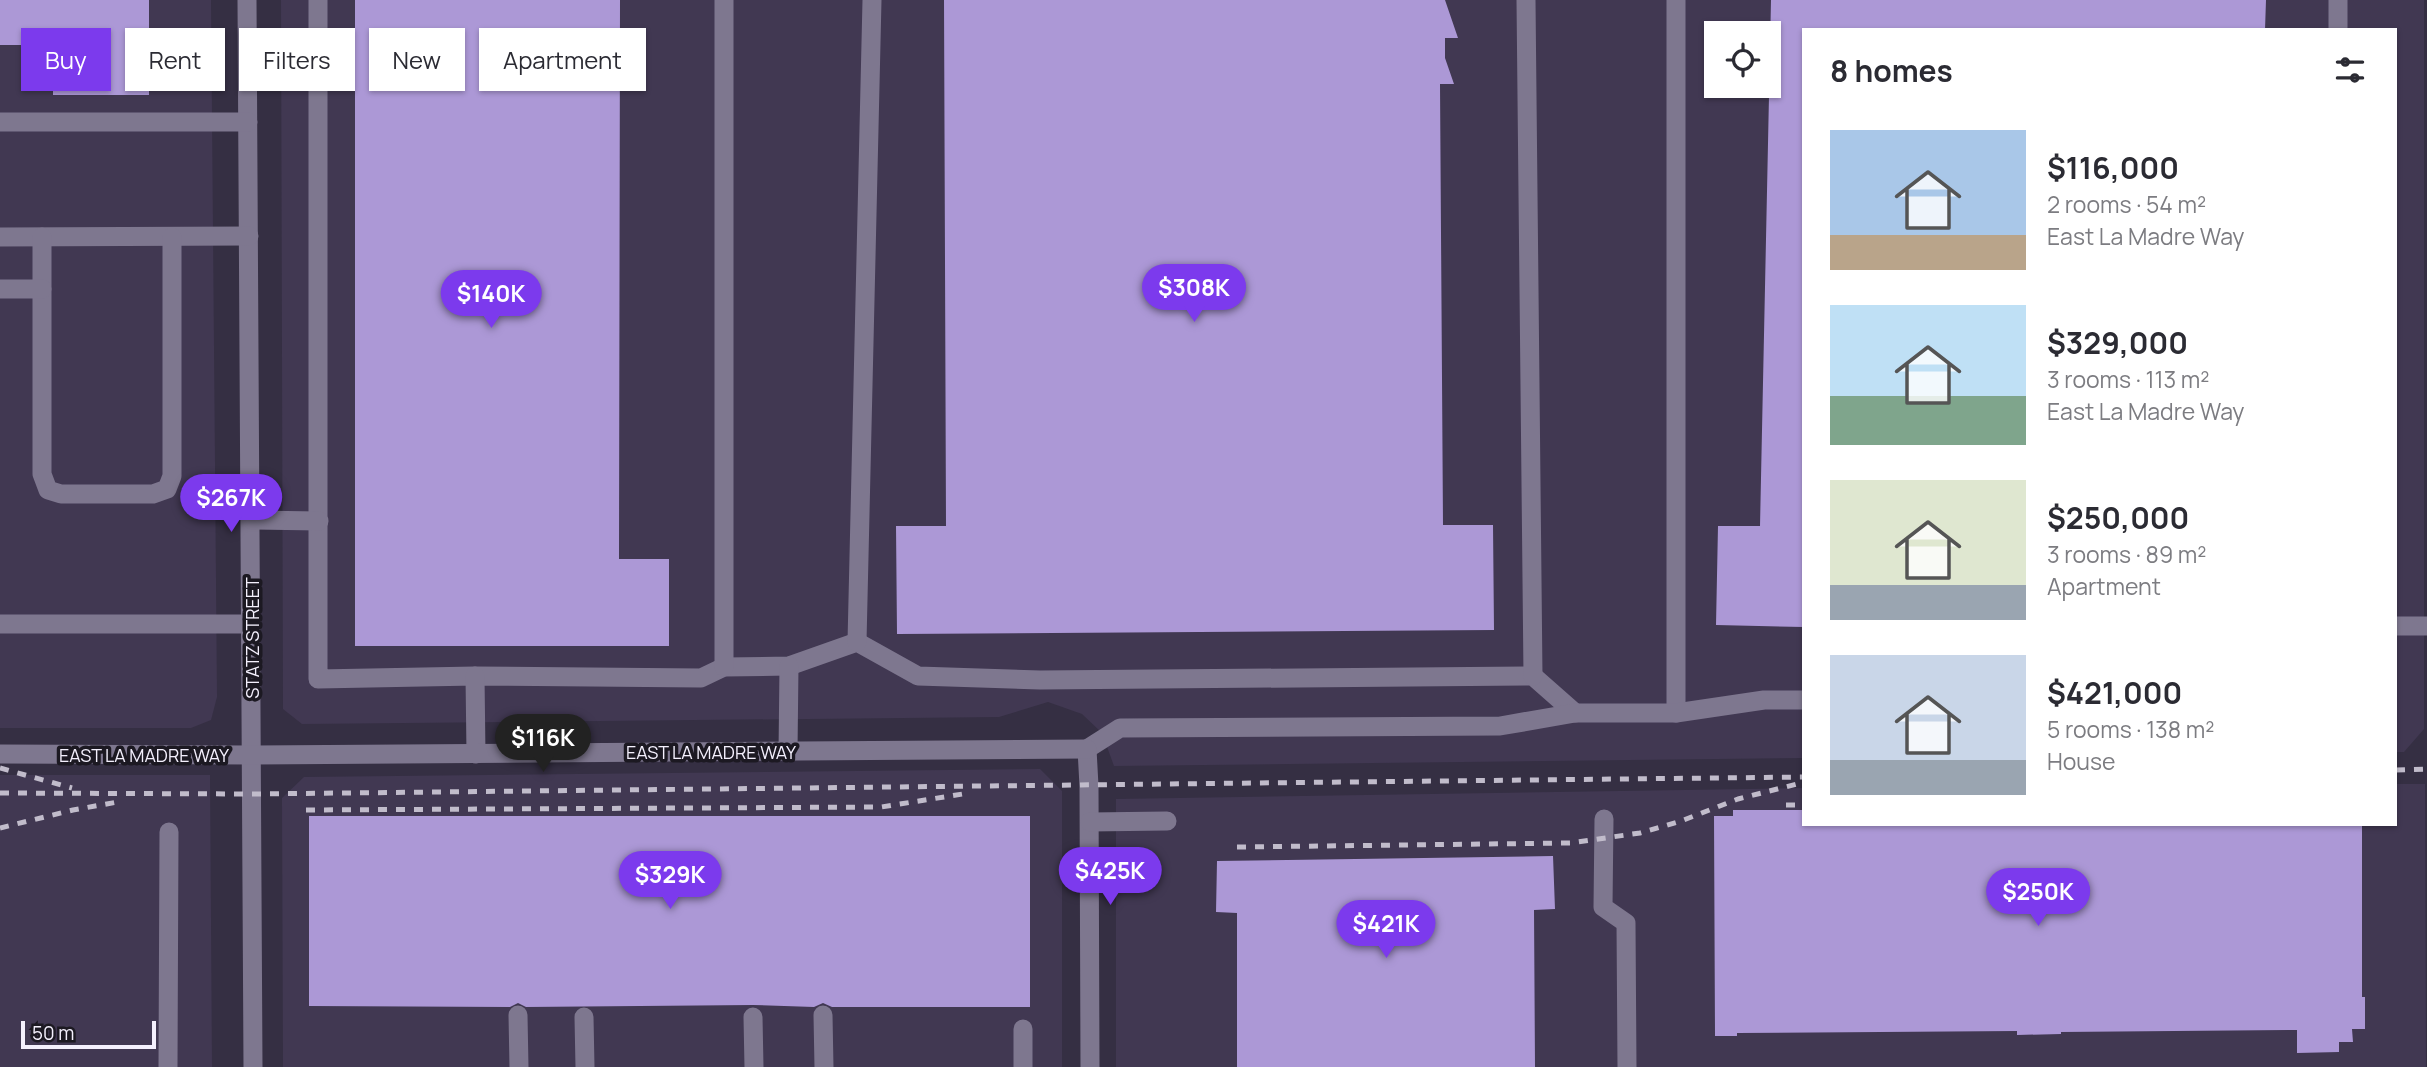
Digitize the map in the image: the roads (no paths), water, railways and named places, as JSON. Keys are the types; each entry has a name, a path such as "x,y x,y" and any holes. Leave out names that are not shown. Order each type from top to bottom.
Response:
{"street":[{"name":"STATZ STREET","path":"247,0 253,1067"},
{"path":"318,0 318,679 475,676 701,678 724,667 789,666 857,642 918,676 1040,680 1533,676 1575,713"},
{"path":"724,0 724,667"},
{"path":"857,642 872,0"},
{"path":"1526,0 1533,676"},
{"path":"1676,0 1676,713"},
{"path":"2338,0 2338,28"},
{"path":"0,122 248,122"},
{"path":"0,237 249,236"},
{"path":"42,237 42,474 48,490 61,494 153,494 167,489 172,476 172,237"},
{"path":"0,289 42,289"},
{"path":"251,520 319,521"},
{"path":"0,624 252,624"},
{"path":"2397,626 2427,626"},
{"path":"788,752 789,666"},
{"path":"475,676 476,754"},
{"path":"1090,1067 1090,821 1087,749 1120,729 1500,726 1575,713 1676,713 1764,700 1802,700"},
{"name":"EAST LA MADRE WAY","path":"0,754 476,754 1087,749"},
{"path":"1604,819 1603,907 1626,923 1627,1067"},
{"path":"1090,821 1167,821"},
{"path":"168,1067 169,832"},
{"path":"519,1016 519,1067"},
{"path":"823,1016 824,1067"},
{"path":"584,1017 585,1067"},
{"path":"753,1017 754,1067"},
{"path":"1023,1029 1023,1067"}],"railway":[{"path":"0,768 72,788"},
{"path":"2397,770 2427,769"},
{"path":"0,793 253,794 1802,777"},
{"path":"1237,847 1570,843 1640,833 1681,821 1738,799 1797,784"},
{"path":"306,810 881,807 969,793"},
{"path":"0,828 123,801"},
{"path":"1786,805 1802,805"}]}
